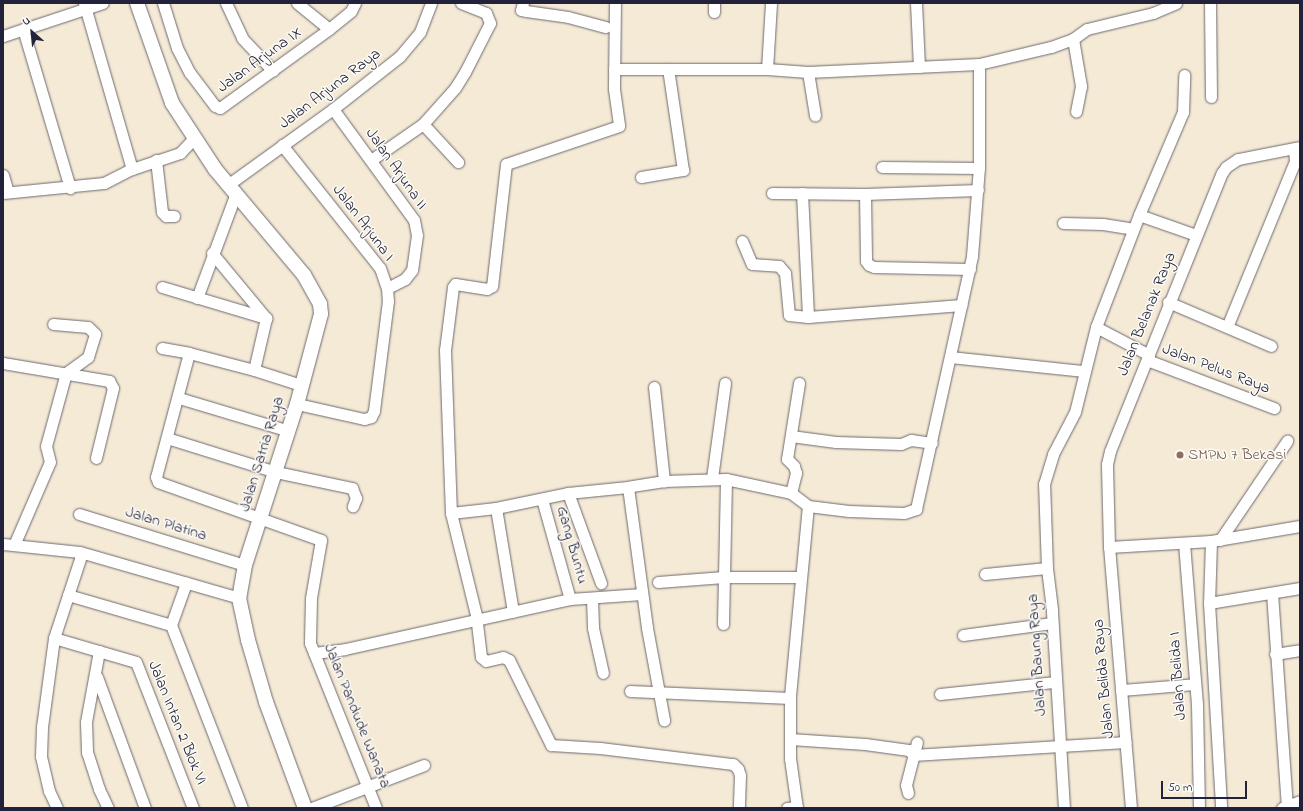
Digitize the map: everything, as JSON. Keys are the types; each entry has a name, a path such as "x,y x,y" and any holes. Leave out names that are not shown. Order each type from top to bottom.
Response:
{"street":[{"path":"3,36 67,15 85,6 103,3"},
{"name":"Jalan Satria Raya","path":"137,3 172,103 215,169 304,275 320,304 321,314 289,431 244,565 239,598 248,640 266,702 305,808"},
{"name":"Jalan Arjuna IX","path":"163,3 180,54 190,73 215,106 220,108 227,106 330,29 351,11 355,3"},
{"path":"226,3 242,38 273,71"},
{"path":"297,3 330,29"},
{"name":"Jalan Arjuna Raya","path":"233,189 410,46 420,32 431,3"},
{"path":"371,160 423,124 455,88 490,23 486,13 461,3"},
{"path":"523,3 521,10 568,17 606,27"},
{"path":"615,3 614,69 619,126 506,164 492,286 487,289 455,284 453,287 445,350 451,512 477,618 481,658 486,660 503,657 508,660 551,745 600,748 733,764 738,768 740,775 739,808"},
{"path":"767,68 771,3"},
{"path":"916,3 919,67"},
{"path":"614,69 767,68 808,72 978,64 1044,49 1073,39 1094,27 1176,3"},
{"path":"1210,3 1211,97"},
{"path":"85,6 132,169"},
{"path":"23,29 70,188"},
{"path":"1073,39 1081,86 1076,112"},
{"path":"451,512 496,508 542,500 568,493 628,487 664,481 712,478 790,493 808,506 891,513 916,509 970,269 979,168 978,64"},
{"path":"641,177 683,170 668,69"},
{"path":"808,72 815,115"},
{"name":"Jalan Baung Raya","path":"1064,808 1047,568 1044,484 1050,463 1075,412 1096,327 1139,215 1183,112 1184,76"},
{"name":"Jalan Arjuna II","path":"333,109 414,220 417,235 412,270 405,279 387,288"},
{"path":"423,124 458,162"},
{"path":"3,175 6,192 70,188 104,183 132,169 180,153 195,140"},
{"name":"Jalan Arjuna I","path":"284,148 380,268 387,288 388,301 374,411 369,418 364,419 296,404"},
{"path":"1227,328 1295,161 1298,148"},
{"name":"Jalan Belanak Raya","path":"1110,547 1107,464 1113,440 1148,357 1168,302 1226,167 1238,159 1298,148"},
{"path":"156,160 162,212 166,216 174,216"},
{"path":"882,167 979,168"},
{"path":"197,298 233,189"},
{"path":"772,193 865,194 978,190"},
{"path":"802,194 808,317"},
{"path":"865,194 866,261 869,265 874,267 970,269"},
{"path":"1139,215 1196,235"},
{"path":"1063,223 1102,224 1134,229"},
{"path":"742,241 752,264 779,266 785,273 790,315 808,317 962,304"},
{"path":"212,253 266,318"},
{"path":"162,287 266,318"},
{"path":"1168,302 1271,346"},
{"path":"254,370 266,318"},
{"path":"53,324 88,327 95,334 88,357 66,374 46,446 50,462 9,544 64,552 82,553 239,598"},
{"name":"Jalan Pelus Raya","path":"1096,327 1148,357 1274,408"},
{"path":"162,348 254,370 301,386"},
{"path":"189,354 179,398 156,472 158,482 260,518"},
{"path":"950,357 1084,371"},
{"path":"3,363 109,381 112,384 96,458"},
{"path":"712,478 725,383"},
{"path":"790,493 796,473 794,466 787,459 799,383"},
{"path":"654,388 664,481"},
{"path":"179,398 289,431"},
{"path":"791,436 836,442 901,444 911,440 932,443"},
{"path":"167,438 276,472 352,488 356,498 353,506"},
{"path":"1221,808 1210,602 1213,541 1287,441"},
{"path":"722,624 726,480"},
{"path":"628,487 642,594 661,692 664,720"},
{"path":"568,493 601,583"},
{"name":"Gang Buntu","path":"542,500 570,599"},
{"path":"793,808 790,698 800,577 808,506"},
{"path":"496,508 513,612"},
{"name":"Jalan Platina","path":"79,514 244,565"},
{"name":"Jalan Pandude Wanata","path":"260,518 321,540 311,598 310,643 376,808"},
{"path":"1110,547 1213,541 1300,526"},
{"name":"Jalan Belida I","path":"1186,543 1195,684 1199,808"},
{"name":"Jalan Belida Raya","path":"1110,547 1131,808"},
{"path":"57,808 49,791 41,756 42,727 54,638 82,553"},
{"path":"985,574 1047,568"},
{"path":"658,582 724,577 800,577"},
{"path":"186,583 171,625 242,808"},
{"path":"1210,602 1300,588"},
{"path":"1272,593 1285,807 1300,801"},
{"path":"314,653 345,649 477,618 513,612 570,599 642,594"},
{"path":"68,595 171,625"},
{"path":"592,598 593,628 603,673"},
{"path":"963,635 1052,623"},
{"name":"Jalan Intan 2 Blok VI","path":"54,638 99,652 132,659 140,667 193,808"},
{"path":"1275,654 1300,650"},
{"path":"99,652 96,676 86,722 87,752 99,789 108,808"},
{"path":"96,676 145,808"},
{"path":"940,694 1055,682"},
{"path":"1121,690 1195,684"},
{"path":"630,691 790,698"},
{"path":"790,739 865,744 908,750 913,755 1059,744 1126,742"},
{"path":"908,793 906,785 917,742"},
{"path":"312,808 424,765"}],"place":[{"name":"SMPN 7 Bekasi","path":"1180,455"}]}
